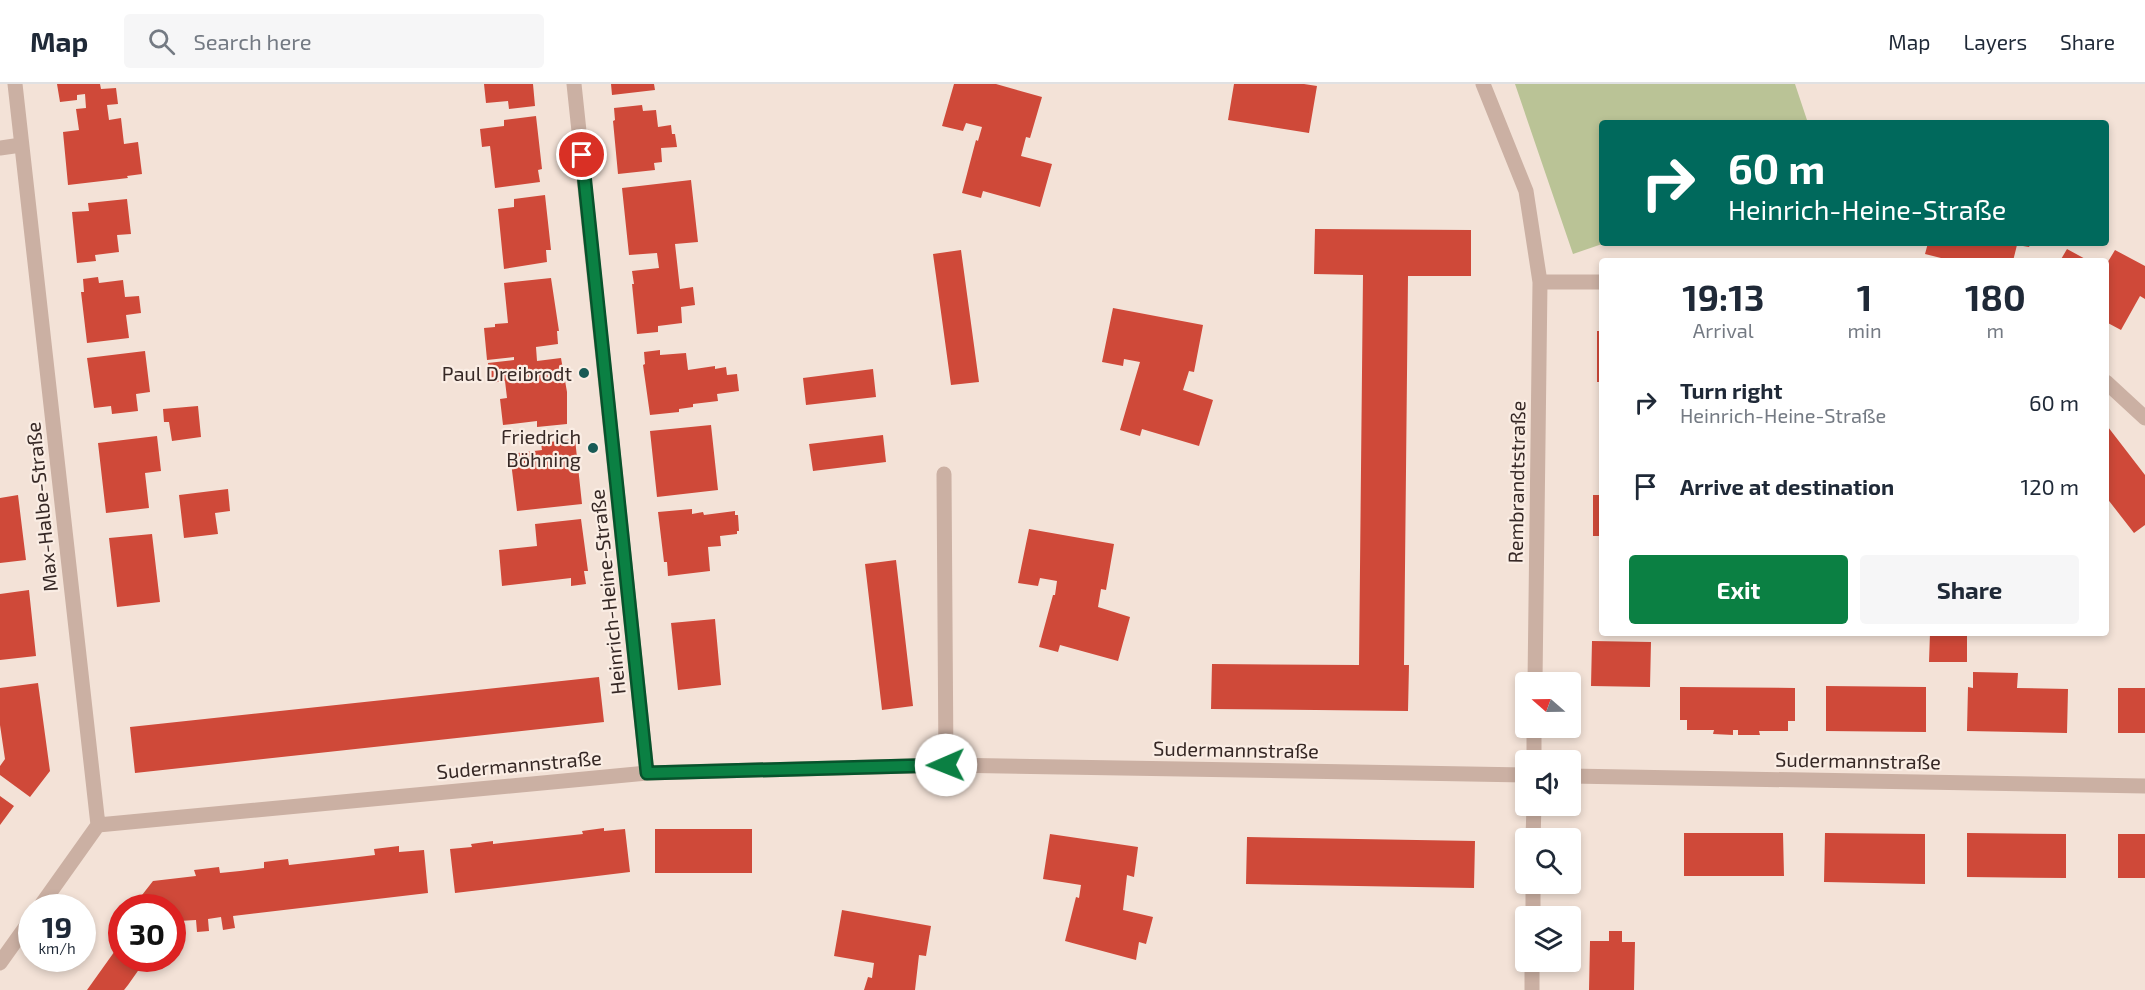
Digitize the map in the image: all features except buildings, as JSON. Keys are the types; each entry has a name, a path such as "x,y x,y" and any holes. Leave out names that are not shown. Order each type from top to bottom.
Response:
{"street":[{"name":"Max-Halbe-Straße","path":"15,84 98,825"},
{"name":"Heinrich-Heine-Straße","path":"574,84 647,773"},
{"name":"Rembrandtstraße","path":"1483,84 1526,190 1540,282 1535,672"},
{"path":"0,148 21,145"},
{"path":"1540,282 1599,282"},
{"path":"2109,385 2145,418"},
{"path":"944,474 946,765"},
{"name":"Sudermannstraße","path":"98,825 647,773 946,765 1515,775"},
{"name":"Sudermannstraße","path":"1581,776 2145,786"},
{"path":"49,894 98,825"},
{"path":"0,963 18,938"},
{"path":"1532,972 1532,990"}],"green space":[{"path":"1515,84 1795,84 1807,120 1599,120 1599,245 1573,254"}],"place":[{"name":"Paul Dreibrodt","path":"584,373"},
{"name":"Friedrich Böhning","path":"593,448"}],"route":[{"path":"582,155 647,773 946,765"}]}
